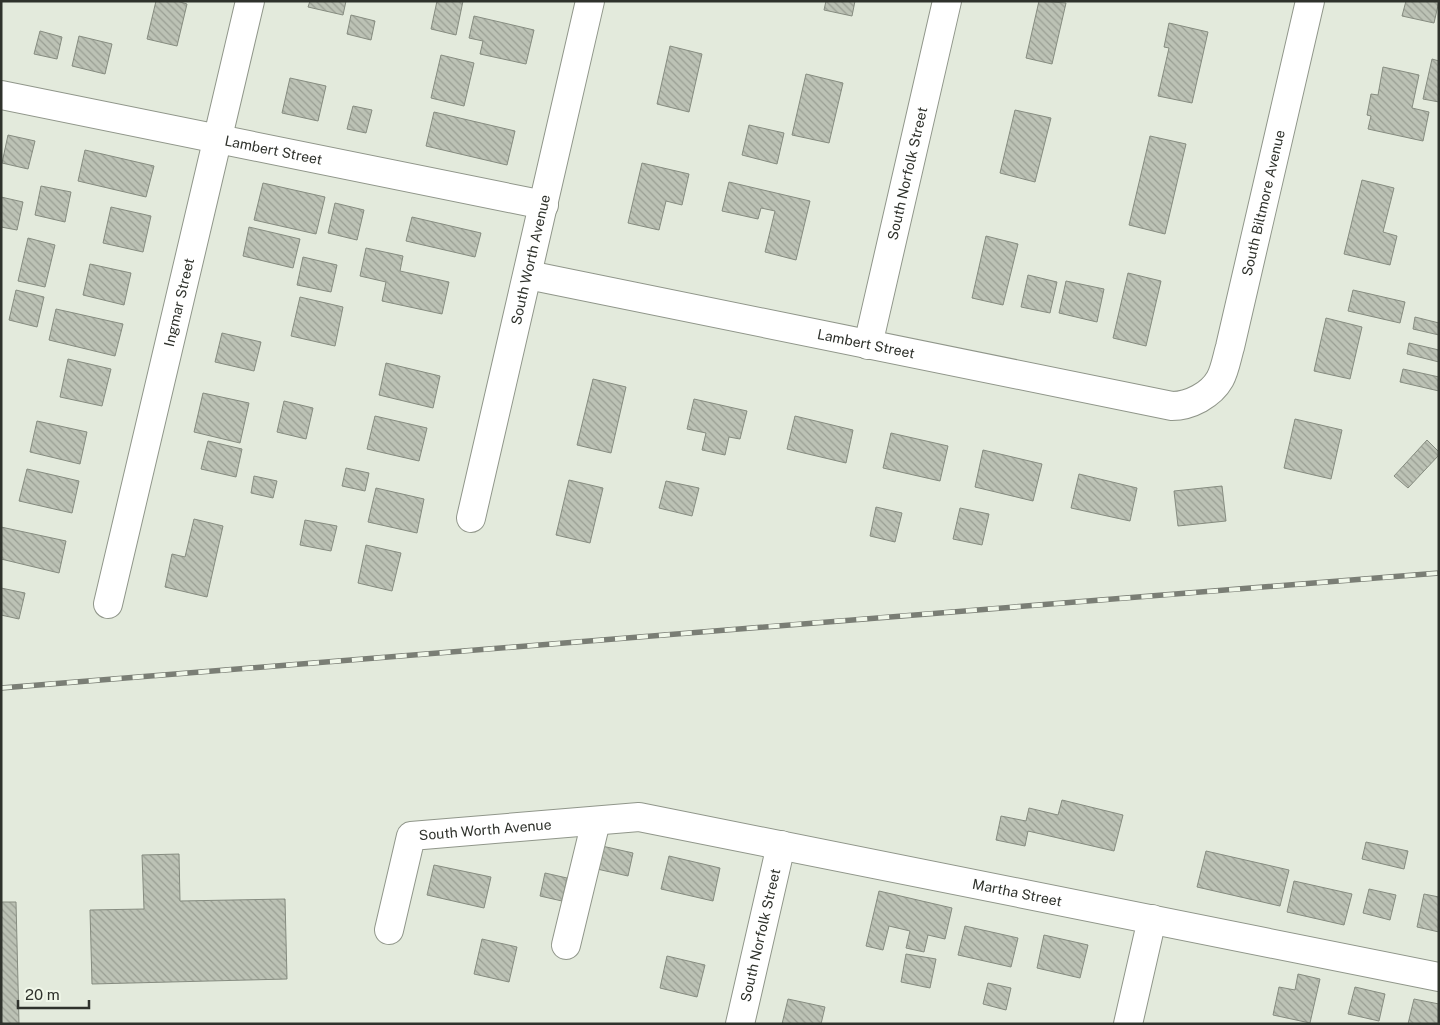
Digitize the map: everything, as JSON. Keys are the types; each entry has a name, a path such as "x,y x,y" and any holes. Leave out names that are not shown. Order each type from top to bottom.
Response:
{"street":[{"name":"Ingmar Street","path":"108,604 250,1"},
{"name":"South Worth Avenue","path":"471,518 590,1"},
{"name":"South Norfolk Street","path":"868,345 947,1"},
{"name":"South Biltmore Avenue","path":"1202,396 1220,378 1230,347 1310,1"},
{"name":"Lambert Street","path":"1,95 544,206"},
{"name":"Lambert Street","path":"528,275 1172,406 1191,403 1202,396"},
{"name":"Martha Street","path":"596,821 639,817 1439,977"},
{"name":"South Worth Avenue","path":"389,930 411,836 596,821"},
{"path":"566,945 596,821"},
{"name":"South Norfolk Street","path":"740,1024 782,845"},
{"path":"1128,1024 1152,919"}],"building":[{"path":"156,1 177,1 187,4 177,46 147,39"},
{"path":"310,1 346,1 343,15 308,7"},
{"path":"437,1 463,1 456,35 431,29"},
{"path":"826,1 855,1 852,16 824,10"},
{"path":"1039,1 1066,3 1052,64 1026,58"},
{"path":"1406,1 1439,1 1434,23 1402,16"},
{"path":"351,15 375,21 371,40 347,34"},
{"path":"474,16 534,30 526,64 480,54 483,41 469,38"},
{"path":"1169,23 1208,32 1192,103 1158,96 1169,48 1164,47"},
{"path":"40,31 62,37 57,59 34,54"},
{"path":"79,36 112,44 105,74 72,66"},
{"path":"670,46 702,54 689,112 657,104"},
{"path":"441,55 474,63 464,106 431,98"},
{"path":"1432,59 1439,61 1439,102 1423,99"},
{"path":"1383,67 1419,75 1412,108 1429,112 1423,141 1368,129 1371,116 1367,115 1371,94 1378,95"},
{"path":"806,74 843,83 829,143 792,135"},
{"path":"290,78 326,86 318,121 282,113"},
{"path":"353,106 372,110 366,133 347,129"},
{"path":"1015,110 1051,118 1035,182 1000,173"},
{"path":"434,112 515,131 507,165 426,146"},
{"path":"749,125 784,133 777,164 742,155"},
{"path":"8,135 35,141 28,169 2,163"},
{"path":"1150,136 1186,144 1165,234 1129,225"},
{"path":"85,150 154,166 146,197 78,181"},
{"path":"642,163 689,174 682,205 666,201 659,230 628,223"},
{"path":"1362,180 1394,188 1383,232 1397,236 1390,265 1344,254"},
{"path":"729,182 810,201 796,260 765,252 775,211 761,208 758,219 722,211"},
{"path":"263,183 325,197 316,234 254,220"},
{"path":"41,186 71,192 65,222 35,215"},
{"path":"1,197 23,202 17,230 1,227"},
{"path":"335,203 364,210 357,240 328,233"},
{"path":"111,207 151,216 143,252 103,243"},
{"path":"412,217 481,233 475,257 406,241"},
{"path":"249,227 300,239 293,268 243,256"},
{"path":"986,236 1018,244 1003,305 972,298"},
{"path":"28,238 55,245 45,287 18,281"},
{"path":"366,248 403,256 400,271 449,282 442,314 382,301 386,282 360,276"},
{"path":"303,257 337,265 331,292 297,285"},
{"path":"90,264 131,273 124,305 83,295"},
{"path":"1128,273 1161,281 1146,346 1113,338"},
{"path":"1028,275 1057,282 1050,313 1021,307"},
{"path":"1066,281 1104,289 1097,322 1059,313"},
{"path":"16,290 44,297 37,327 9,320"},
{"path":"1353,290 1405,302 1400,323 1348,311"},
{"path":"300,297 343,307 335,346 291,336"},
{"path":"56,309 123,324 115,356 49,340"},
{"path":"1415,317 1439,323 1439,335 1413,329"},
{"path":"1326,318 1362,327 1350,379 1314,371"},
{"path":"222,333 261,342 254,371 215,362"},
{"path":"1409,343 1439,350 1439,362 1407,354"},
{"path":"68,359 111,369 102,406 60,397"},
{"path":"386,363 440,376 433,408 379,395"},
{"path":"1403,369 1439,377 1439,391 1400,382"},
{"path":"593,379 626,387 611,453 577,445"},
{"path":"203,393 249,403 240,443 194,432"},
{"path":"694,399 747,411 740,439 729,437 725,455 702,450 706,433 687,429"},
{"path":"284,401 313,408 306,439 277,432"},
{"path":"375,416 427,428 419,461 367,449"},
{"path":"795,416 853,430 846,463 787,449"},
{"path":"1295,419 1342,430 1331,479 1284,468"},
{"path":"37,421 87,432 80,464 30,452"},
{"path":"891,433 948,446 940,481 883,468"},
{"path":"1427,440 1439,452 1439,455 1408,488 1394,476"},
{"path":"208,441 242,449 236,477 201,469"},
{"path":"983,450 1042,464 1033,501 975,487"},
{"path":"346,468 369,473 365,491 342,486"},
{"path":"27,469 79,481 72,513 19,501"},
{"path":"1079,474 1137,488 1130,521 1071,508"},
{"path":"254,476 277,481 273,498 251,493"},
{"path":"569,480 603,488 590,543 556,535"},
{"path":"666,481 699,488 692,516 659,508"},
{"path":"1222,486 1226,521 1178,526 1174,491"},
{"path":"376,488 424,499 417,533 368,522"},
{"path":"876,507 902,513 895,542 870,536"},
{"path":"960,508 989,514 982,545 953,539"},
{"path":"194,519 223,526 207,597 165,587 172,554 185,557"},
{"path":"305,520 337,526 331,551 300,545"},
{"path":"1,527 66,541 59,573 1,559"},
{"path":"366,545 401,553 392,591 358,583"},
{"path":"1,588 25,593 19,619 1,615"},
{"path":"1062,800 1123,815 1114,851 1028,831 1025,846 996,840 1001,816 1026,821 1029,808 1058,815"},
{"path":"1366,842 1408,851 1404,869 1362,859"},
{"path":"602,846 633,853 628,876 597,869"},
{"path":"1206,851 1289,870 1280,906 1197,887"},
{"path":"179,854 180,901 285,899 287,979 92,984 90,910 144,909 142,855"},
{"path":"669,856 720,868 713,901 661,889"},
{"path":"434,865 491,877 484,908 427,895"},
{"path":"545,873 567,878 562,901 540,896"},
{"path":"1294,881 1352,894 1344,925 1287,912"},
{"path":"1369,889 1396,895 1390,920 1363,913"},
{"path":"879,891 952,908 945,939 928,935 924,952 906,948 910,931 889,926 883,950 866,946"},
{"path":"1424,894 1439,897 1439,932 1417,927"},
{"path":"1,902 16,902 19,1024 1,1024"},
{"path":"965,926 1018,938 1011,967 958,955"},
{"path":"1044,935 1088,945 1080,978 1037,968"},
{"path":"482,939 517,947 509,982 474,974"},
{"path":"906,954 936,959 930,988 901,982"},
{"path":"667,956 705,965 697,997 660,988"},
{"path":"1298,974 1320,979 1310,1023 1273,1015 1279,987 1295,990"},
{"path":"988,983 1011,988 1006,1010 983,1004"},
{"path":"1355,987 1385,994 1379,1021 1348,1014"},
{"path":"788,999 825,1007 821,1024 782,1024"},
{"path":"1414,999 1439,1004 1439,1024 1408,1024"}],"railway":[{"path":"1,688 1439,573"}]}
